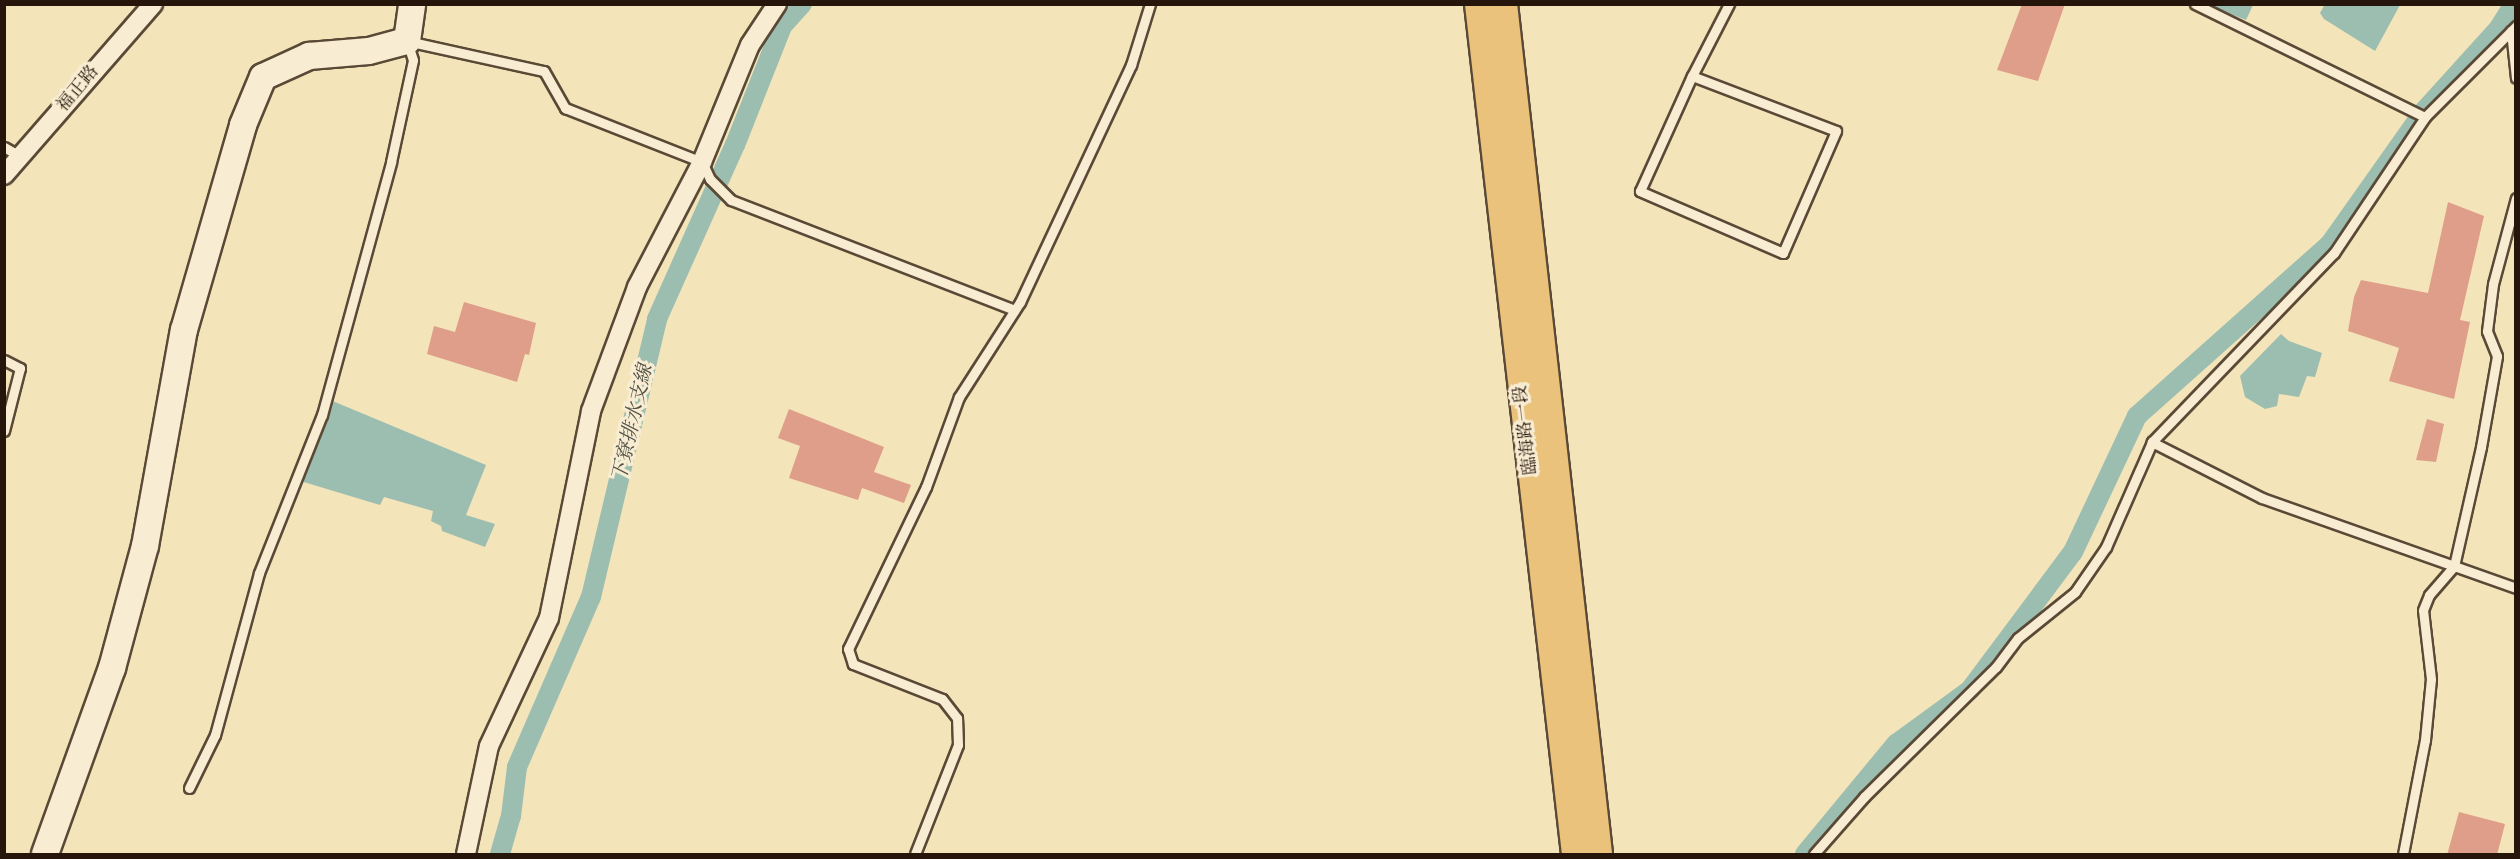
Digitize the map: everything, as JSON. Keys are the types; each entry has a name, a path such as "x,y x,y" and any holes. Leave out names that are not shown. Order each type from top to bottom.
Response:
{"main road":[{"name":"臨海路一段","path":"1479,4 1576,855"},
{"name":"臨海路一段","path":"1503,4 1598,855"}],"street":[{"name":"福正路","path":"4,175 153,4"},
{"path":"45,855 112,668 145,546 184,330 243,125 263,77 309,56 369,51 407,41 412,4"},
{"path":"466,855 489,746 549,618 591,411 637,287 702,162 750,45 777,4"}],"lane":[{"path":"915,855 958,745 957,718 942,699 854,664 848,649 926,487 959,398 1014,310 1131,65 1150,4"},
{"path":"1692,76 1836,131 1783,253 1640,191 1692,76 1729,4"},
{"path":"2195,4 2425,117"},
{"path":"1814,855 1864,797 1975,690 2018,638 2075,592 2106,547 2152,442 2334,253 2425,117 2513,28"},
{"path":"2513,28 2516,78"},
{"path":"189,788 215,735 259,573 322,415 391,162 413,60 407,41 544,71 565,108 702,162 710,179 731,200 1014,310"},
{"path":"4,147 21,157"},
{"path":"2403,855 2425,740 2431,679 2422,610 2429,595 2454,566 2497,356 2487,331 2493,284 2516,198"},
{"path":"4,360 20,368 4,431"},
{"path":"2152,442 2262,498 2516,588"}],"shaded area":[{"path":"2325,4 2400,5 2375,51 2324,19 2320,13"},
{"path":"2208,5 2253,5 2246,20"},
{"path":"2281,334 2289,341 2322,353 2315,377 2307,376 2299,397 2279,394 2277,406 2265,409 2245,397 2240,376"},
{"path":"323,397 486,465 466,515 495,524 485,547 442,531 441,526 431,521 433,511 384,497 380,505 297,480 297,461"}],"building":[{"path":"2022,4 2065,4 2038,81 1997,70"},
{"path":"2448,202 2484,216 2460,320 2470,322 2454,399 2389,381 2399,348 2348,331 2354,297 2361,280 2428,293"},
{"path":"464,302 536,323 529,355 525,354 517,382 427,354 434,326 455,332"},
{"path":"789,409 884,447 874,472 911,485 904,503 862,488 858,500 789,478 800,446 778,438"},
{"path":"2427,419 2444,424 2436,462 2416,460"},
{"path":"2459,812 2505,824 2497,855 2447,855"}],"waterway":[{"name":"下寮排水支線","path":"500,854 511,816 517,767 591,597 657,319 735,145 782,26 802,4"},
{"path":"1805,854 1896,744 1970,690 2073,552 2137,416 2330,244 2425,110 2499,28 2514,4"}]}
